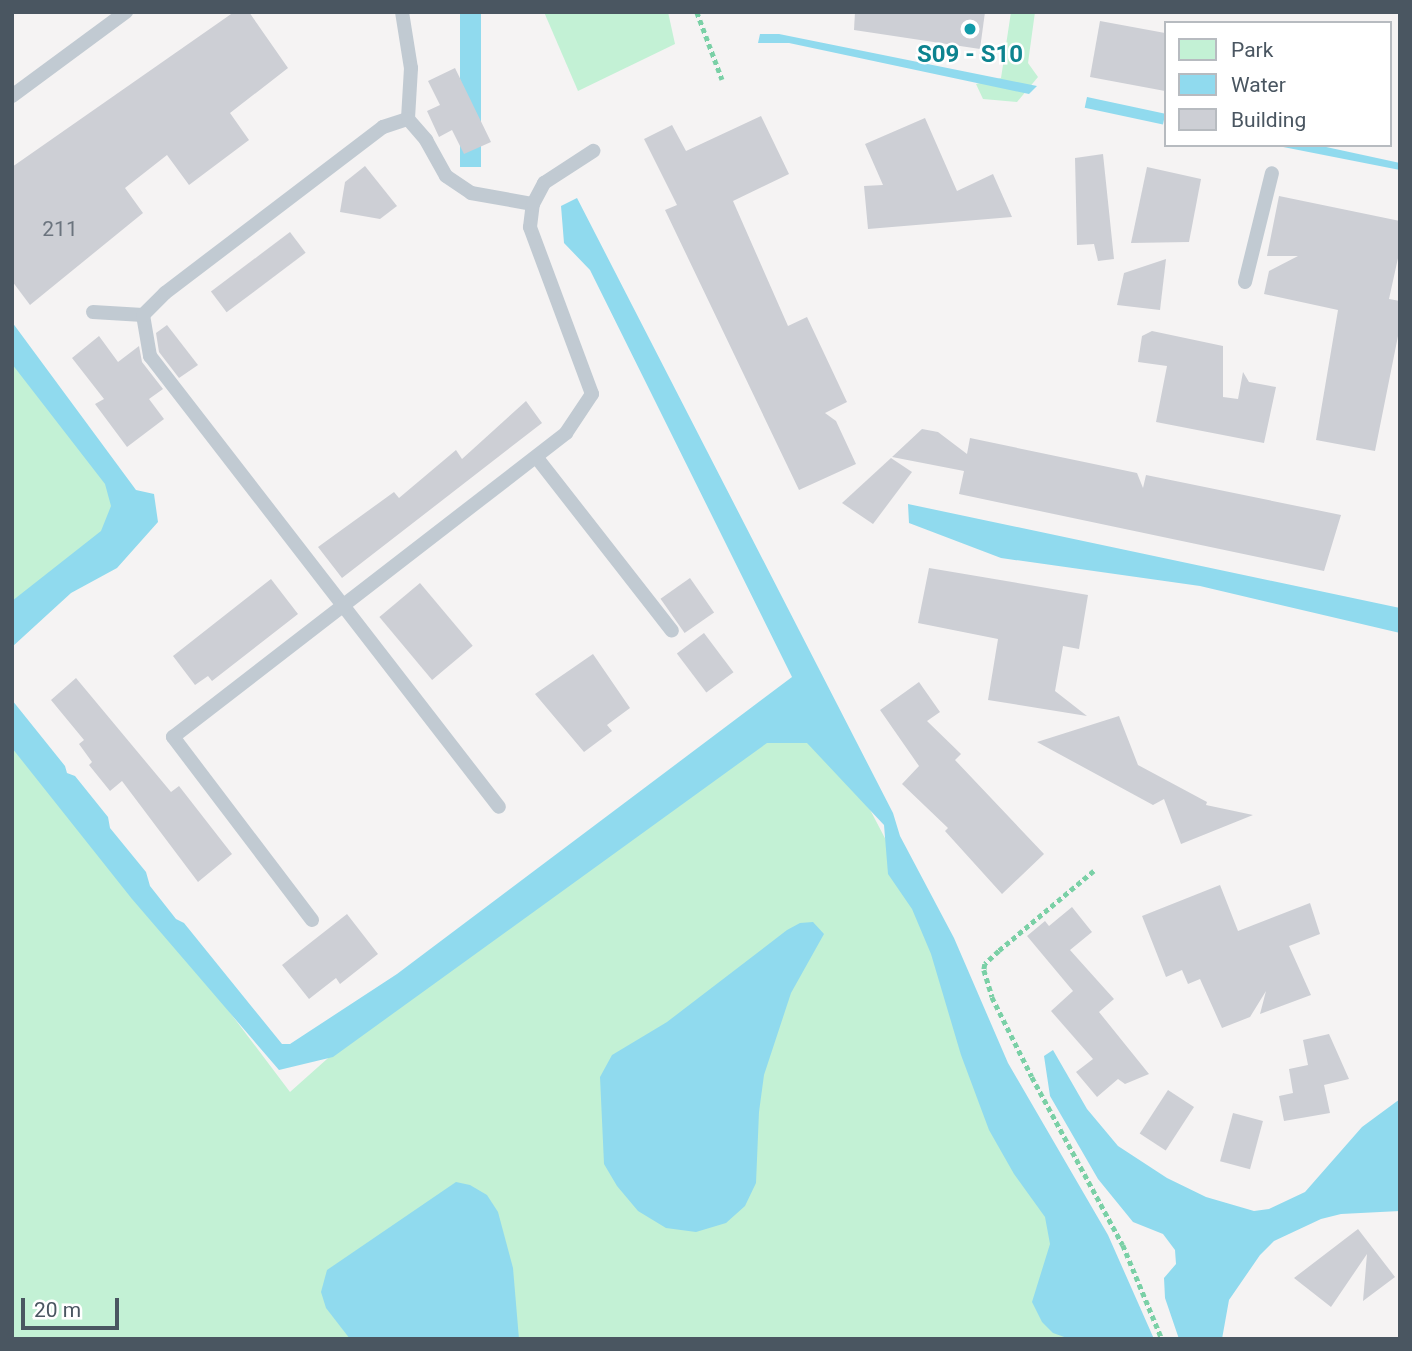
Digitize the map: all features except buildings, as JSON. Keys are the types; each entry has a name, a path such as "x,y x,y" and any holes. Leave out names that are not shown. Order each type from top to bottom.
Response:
{"lane":[{"path":"12,96 126,12"},
{"path":"402,12 411,68 408,118 426,140 446,176 471,193 533,204"},
{"path":"93,312 143,315 165,293 383,127 408,118"},
{"path":"312,920 173,737 566,433 592,394 530,227 533,204 544,183 593,151"},
{"path":"1245,282 1272,173"},
{"path":"143,315 150,356 499,807"},
{"path":"537,457 672,631"}],"path":[{"path":"697,12 722,79"},
{"path":"1094,871 999,951 985,964 984,970 992,997 1032,1077 1123,1245 1162,1339"}],"green space":[{"path":"544,12 668,12 675,44 578,91"},
{"path":"1011,12 1035,12 1028,63 1038,77 1017,102 983,99 976,84 1001,78"},
{"path":"12,342 128,497 125,532 12,626"},
{"path":"809,693 944,951 1134,1339 12,1339 12,724 290,1092 410,985"}],"water":[{"path":"460,12 481,12 481,167 460,167"},
{"path":"760,34 779,34 1037,86 1029,94 789,43 758,43"},
{"path":"1087,97 1164,113 1164,120 1163,124 1085,108"},
{"path":"1283,147 1326,147 1400,163 1400,170"},
{"path":"577,198 893,813 900,836 954,938 1008,1063 1108,1235 1154,1339 1070,1339 1053,1333 1042,1322 1032,1302 1050,1244 1045,1217 1014,1174 989,1130 961,1055 931,954 912,909 888,874 884,825 807,743 767,743 333,1057 279,1070 132,899 12,748 12,700 65,766 67,773 75,776 108,817 110,828 146,872 150,886 176,919 184,923 282,1044 290,1044 397,974 792,677 590,270 564,243 561,206"},
{"path":"12,322 136,490 154,494 158,522 117,568 71,593 12,647 12,601 101,531 111,506 105,484 12,364"},
{"path":"908,504 1400,608 1400,633 1200,586 1001,558 909,523"},
{"path":"813,922 824,934 791,993 764,1075 759,1112 756,1183 745,1206 726,1223 696,1232 666,1228 638,1211 617,1186 604,1164 600,1077 612,1055 667,1022 787,930 800,923"},
{"path":"1053,1050 1087,1109 1118,1146 1167,1178 1206,1197 1254,1211 1269,1209 1305,1192 1362,1127 1400,1099 1400,1211 1341,1214 1321,1219 1274,1241 1260,1255 1229,1300 1222,1339 1179,1339 1165,1298 1164,1278 1176,1264 1175,1250 1163,1234 1133,1222 1098,1179 1050,1096 1044,1056"},
{"path":"456,1182 470,1185 487,1195 498,1212 513,1268 519,1339 350,1339 326,1308 321,1292 327,1270"}],"place":[{"name":"S09 - S10","path":"970,29"}]}
